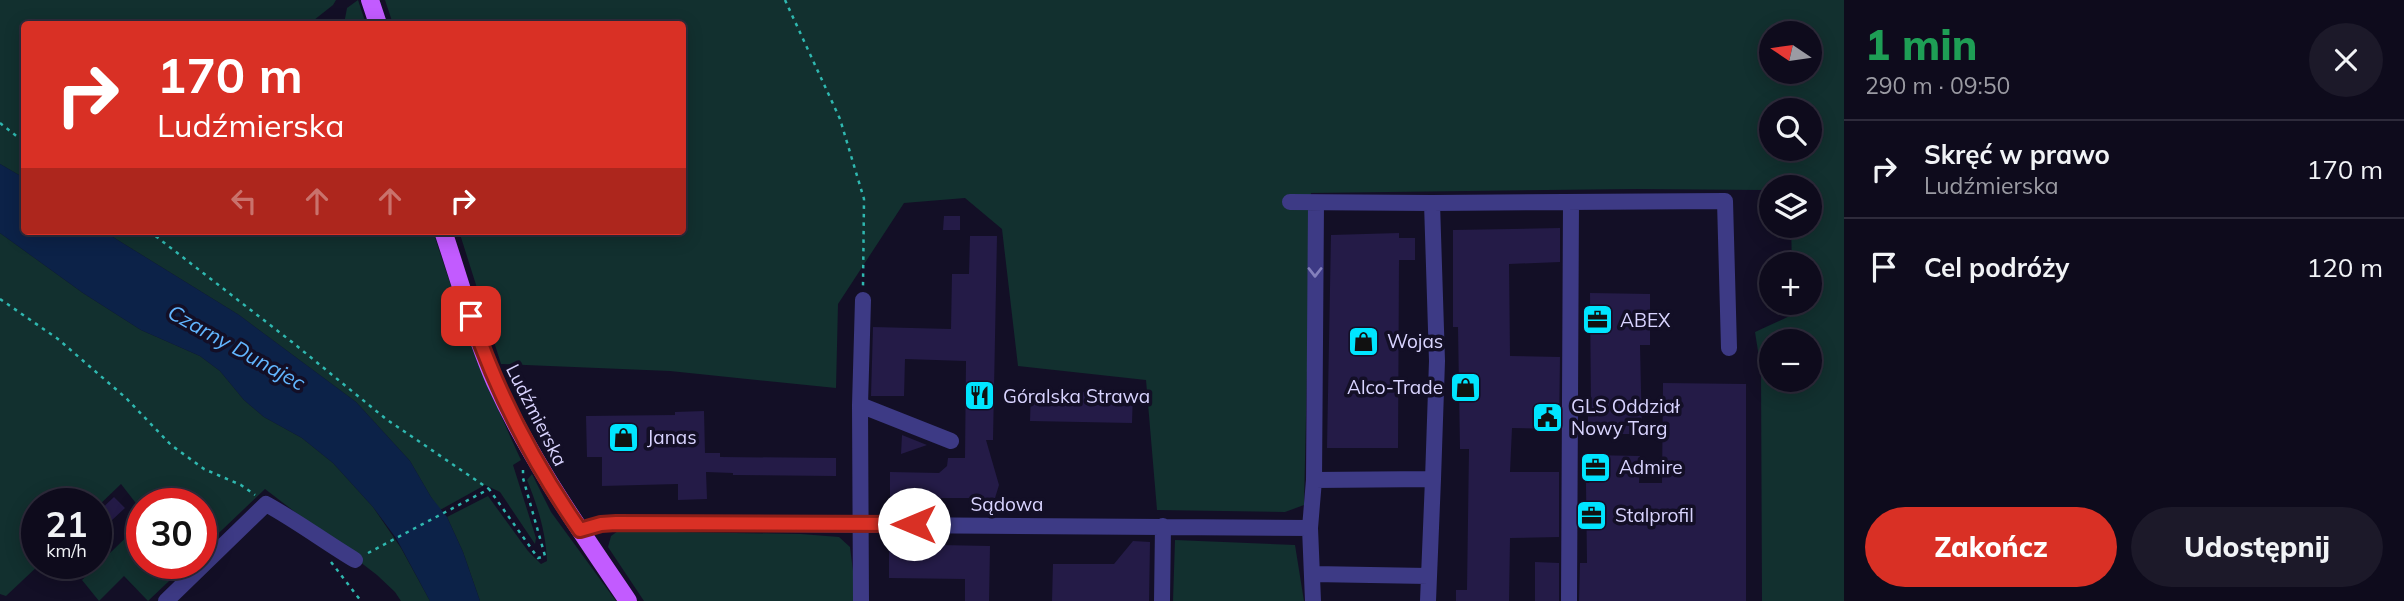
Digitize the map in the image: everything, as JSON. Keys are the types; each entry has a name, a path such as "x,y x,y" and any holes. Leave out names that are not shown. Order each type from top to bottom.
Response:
{"main road":[{"path":"370,0 377,21"},
{"name":"Ludźmierska","path":"444,235 494,380 536,461 628,601"}],"street":[{"path":"1290,202 1725,201 1729,348"},
{"path":"1569,601 1571,202"},
{"path":"1429,601 1437,361 1432,203"},
{"path":"1312,601 1310,528 1314,480 1316,204"},
{"path":"861,601 860,405 863,300"},
{"path":"860,405 951,441"},
{"path":"1314,480 1433,479"},
{"path":"166,601 266,504 300,523 324,541 360,557"},
{"name":"Sądowa","path":"580,530 616,523 1310,528"},
{"path":"1162,601 1163,526"},
{"path":"1313,574 1428,576"}],"path":[{"path":"785,0 840,119 864,199 863,300"},
{"path":"0,123 21,140"},
{"path":"154,235 386,419 489,489 538,558 545,556 523,478 524,465 536,461"},
{"path":"0,299 58,339 126,398 171,445 204,469 241,485 266,504"},
{"path":"360,557 489,489"}],"green space":[{"path":"0,0 336,0 313,21 21,21 21,176 0,164"},
{"path":"358,0 365,21 345,21 347,8"},
{"path":"385,0 1844,0 1844,601 1762,601 1761,392 1822,392 1822,329 1762,329 1792,315 1822,315 1822,252 1792,252 1791,238 1822,238 1822,175 1759,175 1759,190 1311,193 1304,505 1285,512 1157,510 1146,380 1018,366 1002,229 965,198 904,203 838,304 836,388 670,371 501,364 460,235 686,235 686,21 392,21"},
{"path":"0,233 83,293 141,330 200,356 220,371 244,400 264,417 302,438 333,463 373,507 401,548 430,601 401,601 377,575 265,489 217,535 217,488 126,488 126,490 121,484 112,493 112,488 21,488 21,579 24,579 6,596 0,594"},
{"path":"109,235 434,235 473,347 521,460 513,465 536,538 535,544 500,492 485,485 440,510 410,461 356,402 239,315"},
{"path":"1759,330 1759,357 1755,332"},
{"path":"532,474 551,512 616,601 480,601 447,517 488,496 528,551 541,564 547,561 541,520 527,480"},
{"path":"618,531 839,537 850,547 854,579 853,601 644,601 608,547 611,536"},
{"path":"126,537 126,578 124,576 99,601 82,580 112,579 112,551"},
{"path":"1175,540 1295,545 1304,601 1173,601"},
{"path":"127,579 171,579 148,601"}],"water":[{"name":"Czarny Dunajec","path":"0,164 21,176 21,235 109,235 239,315 356,402 410,461 431,497 447,517 480,601 430,601 396,538 373,507 333,463 302,438 264,417 244,400 220,371 200,356 141,330 83,293 0,233"}],"building":[{"path":"944,216 960,216 960,230 943,230"},
{"path":"1560,228 1560,262 1509,264 1510,356 1560,357 1559,429 1512,428 1510,472 1559,472 1559,537 1510,538 1509,601 1456,601 1456,590 1467,590 1469,449 1460,449 1458,327 1453,327 1453,230"},
{"name":"Wojas","path":"1399,233 1399,238 1415,238 1415,260 1399,260 1398,448 1327,448 1331,235"},
{"path":"970,236 997,236 993,440 986,440 999,485 995,498 890,498 890,472 939,473 947,466 948,458 965,458 966,361 905,359 904,396 871,396 873,327 951,329 952,274 969,274"},
{"path":"1590,293 1650,294 1650,345 1640,345 1642,434 1588,434 1588,409 1591,409"},
{"path":"1663,383 1746,384 1746,601 1579,601 1580,563 1587,563 1586,483 1589,483 1589,455 1640,456 1639,483 1662,483"},
{"path":"1031,391 1133,393 1132,423 1030,421"},
{"path":"704,411 705,453 720,453 720,457 836,458 836,476 733,475 706,472 707,499 678,500 678,484 602,486 602,457 587,457 586,416 675,415 675,412"},
{"path":"902,435 927,445 901,454"},
{"path":"114,497 125,508 112,520"},
{"path":"1133,541 1150,542 1149,601 1052,601 1053,564 1114,564"},
{"path":"889,544 990,546 989,601 965,601 965,579 889,578"},
{"path":"1535,562 1559,563 1559,601 1535,601"}],"place":[{"name":"ABEX","path":"1597,320"},
{"name":"Wojas","path":"1364,341"},
{"name":"Alco-Trade","path":"1466,387"},
{"name":"Góralska Strawa","path":"980,396"},
{"name":"GLS Oddział Nowy Targ","path":"1548,417"},
{"name":"Janas","path":"624,437"},
{"name":"Admire","path":"1596,467"},
{"name":"Stalprofil","path":"1592,515"}],"route":[{"path":"471,316 494,380 514,421 548,483 580,530 616,523 914,524"}]}
